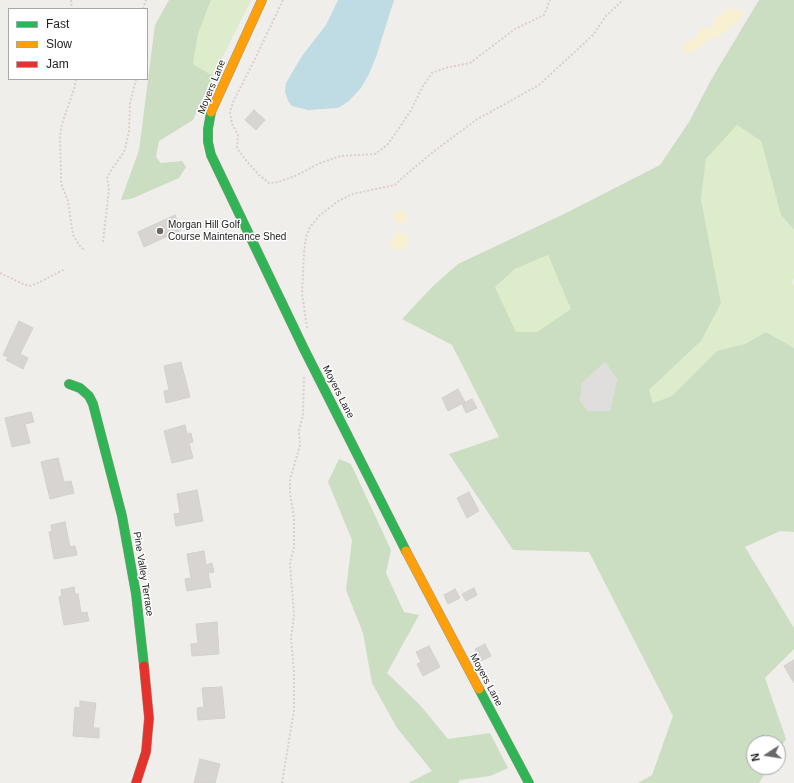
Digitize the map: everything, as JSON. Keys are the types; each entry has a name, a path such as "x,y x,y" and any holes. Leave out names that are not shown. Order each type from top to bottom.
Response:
{"street":[{"name":"Moyers Lane","path":"262,0 211,112 208,129 208,142 211,155 304,349 429,597 529,783"},
{"name":"Pine Valley Terrace","path":"69,384 80,388 89,396 93,404 122,516 136,594 149,718 146,752 136,783"}],"path":[{"path":"284,0 234,100 230,112 232,124 238,135 237,148 259,175 269,183 278,182 295,176 320,163 340,156 375,154 387,146 411,110 423,86 432,73 445,68 470,63 514,29 544,15 550,0"},
{"path":"306,330 307,324 302,293 304,252 306,237 310,227 320,215 352,194 395,186 402,178 433,152 476,120 539,85 593,35 606,16 623,0"},
{"path":"76,80 62,127 60,140 60,171 61,183 68,201 73,235 85,251"},
{"path":"103,242 109,189 107,178 124,152 128,132 130,103 136,80"},
{"path":"0,273 30,286 64,269"},
{"path":"282,783 294,710 294,671 291,639 294,615 290,564 294,547 294,518 290,493 290,479 300,446 299,431 304,415 304,371"}],"shaded area":[{"path":"605,362 617,379 610,411 588,411 580,401 582,383"}],"green space":[{"path":"169,0 211,0 198,34 193,64 213,76 193,120 159,141 156,157 161,163 182,161 186,167 179,178 131,199 121,200 139,150 155,25"},
{"path":"211,0 251,0 213,76 193,64 198,34"},
{"path":"759,0 794,0 794,230 781,215 761,141 737,125 706,159 701,199 721,304 701,341 649,390 653,403 672,396 717,351 745,344 766,332 794,348 794,532 780,531 745,547 794,628 794,649 765,678 785,735 746,735 746,775 764,775 759,783 638,783 652,775 673,716 589,552 513,550 449,454 499,437 452,345 402,319 433,286 458,264 566,213 660,165 689,122 711,80","holes":["548,255 571,309 537,332 516,332 495,287 515,269","605,362 617,379 610,411 588,411 580,401 582,383"]},
{"path":"737,125 761,141 781,215 794,230 794,277 792,282 794,286 794,348 766,332 745,344 717,351 672,396 653,403 649,390 701,341 721,305 701,199 706,159"},
{"path":"548,255 572,309 537,332 516,332 495,287 515,269"},
{"path":"339,459 351,464 391,550 386,573 404,612 419,615 387,673 420,705 448,739 490,733 508,768 490,776 460,780 458,783 408,783 432,771 397,728 372,683 363,633 346,590 352,540 328,482"}],"sand":[{"path":"731,8 739,10 743,13 738,21 719,36 709,39 694,51 688,53 684,52 682,46 683,44 696,38 700,29 711,28 716,18"},
{"path":"402,209 406,213 406,221 405,223 399,223 395,220 393,214"},
{"path":"397,232 409,237 404,250 391,249 390,244"}],"water":[{"path":"338,0 394,0 369,74 361,88 349,101 338,108 308,110 292,106 288,101 285,92 286,83 302,56 326,25"}],"building":[{"path":"254,110 265,120 256,130 245,120"},
{"name":"Morgan Hill Golf Course Maintenance Shed","path":"175,215 181,230 144,247 138,232"},
{"path":"19,321 33,328 20,354 28,358 23,369 6,360 8,357 3,355"},
{"path":"181,362 190,397 166,403 164,391 169,390 164,366"},
{"path":"458,389 465,402 448,411 442,398"},
{"path":"472,399 477,408 466,413 462,404"},
{"path":"31,412 34,422 25,424 30,443 12,447 5,418"},
{"path":"185,425 187,434 191,433 193,442 189,443 193,458 172,463 164,431"},
{"path":"58,458 64,482 71,481 74,493 50,499 41,462"},
{"path":"197,490 203,521 176,526 174,514 180,513 177,494"},
{"path":"469,492 479,511 467,518 457,498"},
{"path":"65,522 70,547 75,546 77,555 54,559 49,532 52,531 51,525"},
{"path":"204,551 206,565 212,563 214,572 208,573 211,587 187,591 185,579 191,578 187,554"},
{"path":"74,587 75,594 78,594 81,613 87,612 89,621 64,625 59,597 62,596 61,590"},
{"path":"474,588 477,595 466,601 462,594"},
{"path":"455,589 460,598 448,604 444,595"},
{"path":"217,622 219,654 192,656 191,644 198,643 196,624"},
{"path":"485,644 491,656 481,661 475,649"},
{"path":"429,646 440,667 423,676 417,664 421,662 416,652"},
{"path":"794,660 794,683 784,666"},
{"path":"222,687 225,718 198,720 197,708 204,707 202,688"},
{"path":"80,701 96,703 93,728 99,728 99,738 73,736 75,707 80,708"},
{"path":"200,759 220,764 215,783 194,783"}],"traffic: fast":[{"path":"211,112 208,129 208,142 211,155 304,349 406,551"},
{"path":"69,384 80,388 89,396 93,404 122,516 136,594 144,666"},
{"path":"479,689 529,783"}],"traffic: slow":[{"path":"211,112 262,0"},
{"path":"406,551 479,689"}],"traffic: jam":[{"path":"136,783 146,752 149,718 144,666"}],"place":[{"name":"Morgan Hill Golf Course Maintenance Shed","path":"160,231"}]}
